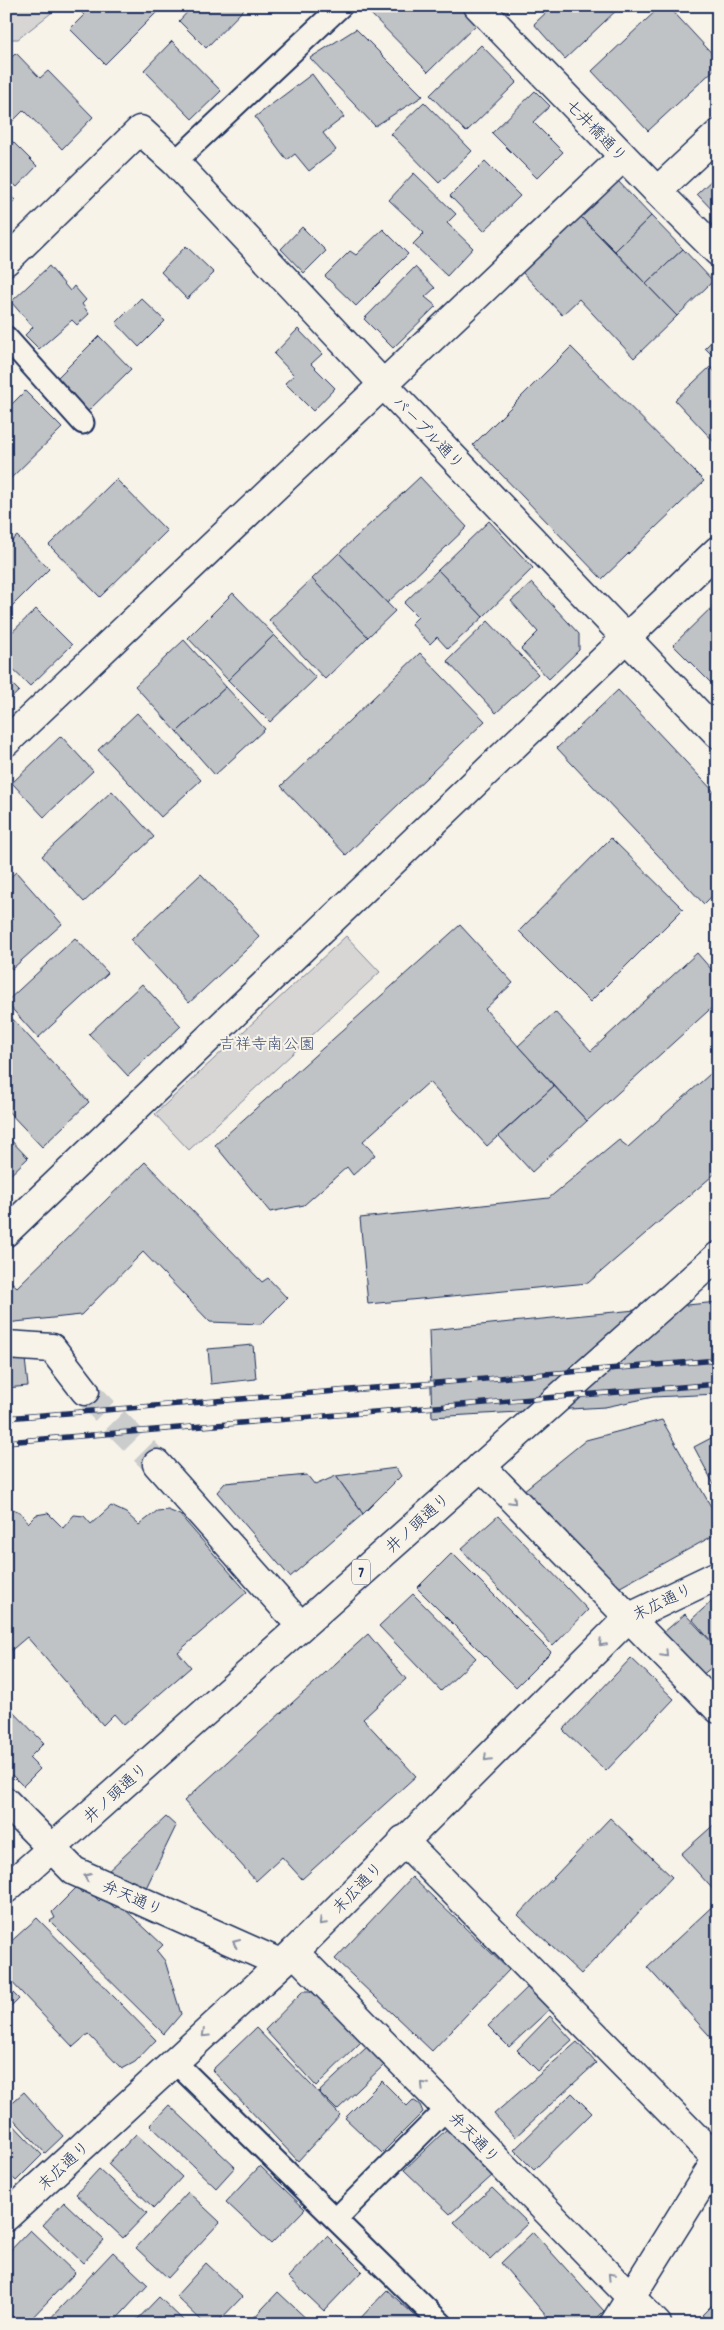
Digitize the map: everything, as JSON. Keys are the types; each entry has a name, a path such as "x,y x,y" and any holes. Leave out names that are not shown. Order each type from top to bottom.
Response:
{"street":[{"name":"七井橋通り","path":"478,6 657,192 718,252"},
{"name":"パープル通り","path":"6,261 140,130 175,162 383,384 718,734"},
{"path":"657,192 718,134"},
{"path":"6,742 623,157"},
{"path":"6,1232 718,550"},
{"name":"井ノ頭通り","path":"6,1889 718,1256"},
{"path":"6,1345 52,1348 86,1391"},
{"path":"157,1464 301,1626"},
{"path":"480,1466 718,1709"},
{"name":"末広通り","path":"6,2217 287,1957 628,1618 718,1574"},
{"name":"弁天通り","path":"6,1802 74,1871 287,1957 447,2108 657,2324"},
{"path":"403,1840 717,2160 614,2324"}],"lane":[{"path":"175,162 341,6"},
{"path":"6,337 83,423"},
{"path":"175,2062 442,2324"},
{"path":"336,2219 447,2108"}],"green space":[{"path":"6,6 60,6 18,39 6,39"},
{"name":"吉祥寺南公園","path":"346,936 380,972 189,1150 155,1114"}],"building":[{"path":"75,6 153,6 158,11 105,64 70,29 84,15"},
{"path":"193,6 247,6 206,48 179,21"},
{"path":"363,6 463,6 479,22 428,72"},
{"path":"553,6 621,6 565,59 534,24"},
{"path":"661,6 668,6 718,60 718,66 648,131 592,71"},
{"path":"356,29 423,96 375,126 310,58"},
{"path":"172,41 221,91 192,119 144,70"},
{"path":"481,45 517,82 466,132 430,95"},
{"path":"16,53 40,78 48,71 93,117 62,149 24,110 6,128 6,63"},
{"path":"312,74 344,117 323,133 336,150 309,171 295,154 287,160 255,117"},
{"path":"535,91 550,106 533,122 563,152 537,178 492,133"},
{"path":"424,102 472,151 439,183 391,134"},
{"path":"7,136 37,166 17,187 6,177"},
{"path":"485,161 520,196 484,231 450,196"},
{"path":"414,173 456,214 447,223 473,248 447,276 413,244 424,233 389,200"},
{"path":"718,174 718,216 697,194"},
{"path":"617,180 651,216 615,251 580,216"},
{"path":"6,192 15,200 6,209"},
{"path":"580,216 677,316 634,358 579,299 562,315 522,272"},
{"path":"651,216 683,249 646,284 615,251"},
{"path":"302,227 326,251 304,273 281,249"},
{"path":"383,229 408,254 356,306 325,276 350,251 356,255"},
{"path":"186,246 214,273 187,299 161,272"},
{"path":"683,249 713,281 677,316 646,284"},
{"path":"49,266 70,291 74,286 86,300 82,304 89,314 77,325 72,320 39,349 25,335 33,327 11,302"},
{"path":"415,267 435,288 425,297 436,306 393,348 364,319"},
{"path":"141,298 165,321 139,347 116,323"},
{"path":"298,329 322,354 311,364 335,388 313,411 285,383 294,375 274,354"},
{"path":"718,335 718,361 705,348"},
{"path":"99,336 131,369 85,414 53,382"},
{"path":"571,347 704,481 602,579 473,445"},
{"path":"710,367 718,375 718,446 675,400"},
{"path":"25,391 62,428 6,483 6,410"},
{"path":"420,477 467,527 387,603 339,553"},
{"path":"116,479 167,531 100,597 49,545"},
{"path":"489,521 533,568 483,617 438,570"},
{"path":"17,536 49,569 6,612 6,546"},
{"path":"339,553 395,611 368,637 312,579"},
{"path":"438,570 483,617 448,649 437,637 430,644 411,624 418,617 404,603"},
{"path":"312,579 368,637 325,679 269,620"},
{"path":"532,583 579,634 579,650 549,679 521,649 538,632 511,601"},
{"path":"233,593 274,635 228,680 188,638"},
{"path":"718,601 718,690 673,645"},
{"path":"36,609 72,645 30,686 6,663 6,638"},
{"path":"488,621 538,674 496,713 447,661"},
{"path":"274,635 316,678 270,722 228,680"},
{"path":"184,640 226,687 177,732 135,686"},
{"path":"420,653 485,721 346,855 281,786"},
{"path":"6,678 19,691 6,703"},
{"path":"226,687 265,729 215,775 177,732"},
{"path":"618,690 718,796 718,890 704,904 557,748"},
{"path":"137,713 201,780 161,817 98,750"},
{"path":"61,736 93,771 44,817 12,783"},
{"path":"112,791 154,837 84,902 42,856"},
{"path":"611,838 683,909 590,1002 519,931"},
{"path":"16,872 62,924 12,969 6,962 6,881"},
{"path":"201,874 260,937 189,1003 131,940"},
{"path":"718,908 718,922 711,915"},
{"path":"460,925 513,983 485,1009 554,1086 487,1146 429,1082 363,1141 375,1155 353,1175 347,1167 304,1205 270,1212 215,1145"},
{"path":"75,938 108,973 38,1038 6,1002"},
{"path":"697,953 718,977 718,1002 587,1121 518,1046 555,1012 591,1051"},
{"path":"142,984 181,1026 128,1076 89,1034"},
{"path":"8,1014 89,1102 42,1147 6,1109"},
{"path":"718,1067 718,1171 588,1283 368,1304 360,1218 549,1198 619,1140 628,1147"},
{"path":"554,1086 587,1121 532,1172 499,1136"},
{"path":"6,1135 28,1158 6,1179"},
{"path":"145,1162 262,1282 268,1278 287,1298 261,1324 210,1322 143,1252 81,1315 6,1323 6,1277 17,1287"},
{"path":"718,1302 718,1394 653,1397 605,1407 432,1417 429,1330"},
{"path":"253,1345 256,1379 211,1384 208,1349"},
{"path":"25,1359 28,1386 6,1388 6,1361"},
{"path":"662,1420 718,1519 718,1533 613,1591 523,1491 586,1440"},
{"path":"716,1420 718,1423 718,1437 711,1423"},
{"path":"713,1437 718,1446 718,1492 694,1447"},
{"path":"396,1468 401,1476 363,1514 336,1476"},
{"path":"307,1475 315,1485 336,1476 363,1514 290,1577 217,1492 225,1483"},
{"path":"111,1506 126,1513 139,1525 157,1511 168,1510 180,1515 247,1592 178,1652 191,1667 124,1725 114,1714 103,1725 27,1637 8,1653 6,1652 6,1512 10,1508 20,1512 28,1523 36,1515 48,1513 63,1528 74,1515 84,1516 91,1524"},
{"path":"498,1516 588,1610 553,1646 461,1549"},
{"path":"452,1553 551,1652 516,1687 417,1588"},
{"path":"413,1594 476,1658 441,1691 379,1626"},
{"path":"713,1600 718,1606 718,1649 692,1619"},
{"path":"685,1614 718,1649 718,1662 701,1676 663,1633"},
{"path":"368,1634 406,1679 363,1719 416,1776 302,1879 282,1857 256,1881 184,1801"},
{"path":"631,1658 674,1699 606,1771 563,1730"},
{"path":"6,1704 44,1743 29,1758 40,1769 23,1786 12,1775 6,1781"},
{"path":"166,1817 176,1826 145,1890 106,1873"},
{"path":"610,1818 672,1877 581,1974 518,1915"},
{"path":"718,1821 718,1895 681,1854"},
{"path":"412,1877 509,1970 432,2051 335,1959"},
{"path":"77,1887 82,1893 87,1888 99,1901 103,1897 115,1908 120,1905 163,1945 157,1951 165,1961 181,2014 164,2034 50,1921 55,1918 52,1912"},
{"path":"718,1901 718,2045 647,1967"},
{"path":"37,1918 156,2040 135,2062 122,2069 88,2034 73,2047 6,1976 6,1946"},
{"path":"531,1984 552,2007 509,2047 488,2026"},
{"path":"6,1986 19,1999 6,2012"},
{"path":"303,1991 310,1991 319,1997 362,2041 316,2086 265,2030"},
{"path":"550,2016 572,2040 538,2071 517,2050"},
{"path":"256,2028 340,2115 298,2161 212,2070"},
{"path":"577,2042 596,2063 515,2137 494,2114"},
{"path":"367,2047 384,2065 337,2110 319,2092"},
{"path":"382,2081 407,2106 413,2100 420,2105 423,2112 382,2153 345,2118"},
{"path":"24,2092 63,2136 45,2153 6,2111 6,2108"},
{"path":"572,2093 592,2113 534,2170 514,2150"},
{"path":"169,2105 235,2167 216,2188 150,2125"},
{"path":"6,2117 42,2155 16,2181 6,2171"},
{"path":"449,2127 493,2175 450,2214 404,2170"},
{"path":"136,2134 182,2177 154,2208 108,2164"},
{"path":"260,2166 305,2209 271,2244 226,2202"},
{"path":"99,2169 147,2213 123,2238 76,2194"},
{"path":"492,2188 528,2223 490,2259 454,2222"},
{"path":"188,2192 220,2222 168,2278 136,2248"},
{"path":"64,2202 104,2240 83,2263 43,2225"},
{"path":"30,2230 75,2273 26,2324 20,2324 6,2311 6,2255"},
{"path":"533,2232 604,2311 591,2324 553,2324 501,2263"},
{"path":"327,2236 362,2271 324,2311 288,2277"},
{"path":"113,2252 148,2285 112,2324 45,2324"},
{"path":"206,2263 242,2297 216,2324 205,2324 176,2296"},
{"path":"387,2290 423,2323 355,2324"},
{"path":"278,2292 312,2324 248,2324"},
{"path":"159,2297 187,2324 133,2324"},
{"path":"718,2299 718,2324 712,2324 702,2315"}],"tunnel":[{"path":"85,1391 157,1464"}],"railway":[{"path":"6,1418 718,1360"},
{"path":"6,1442 718,1384"}]}
